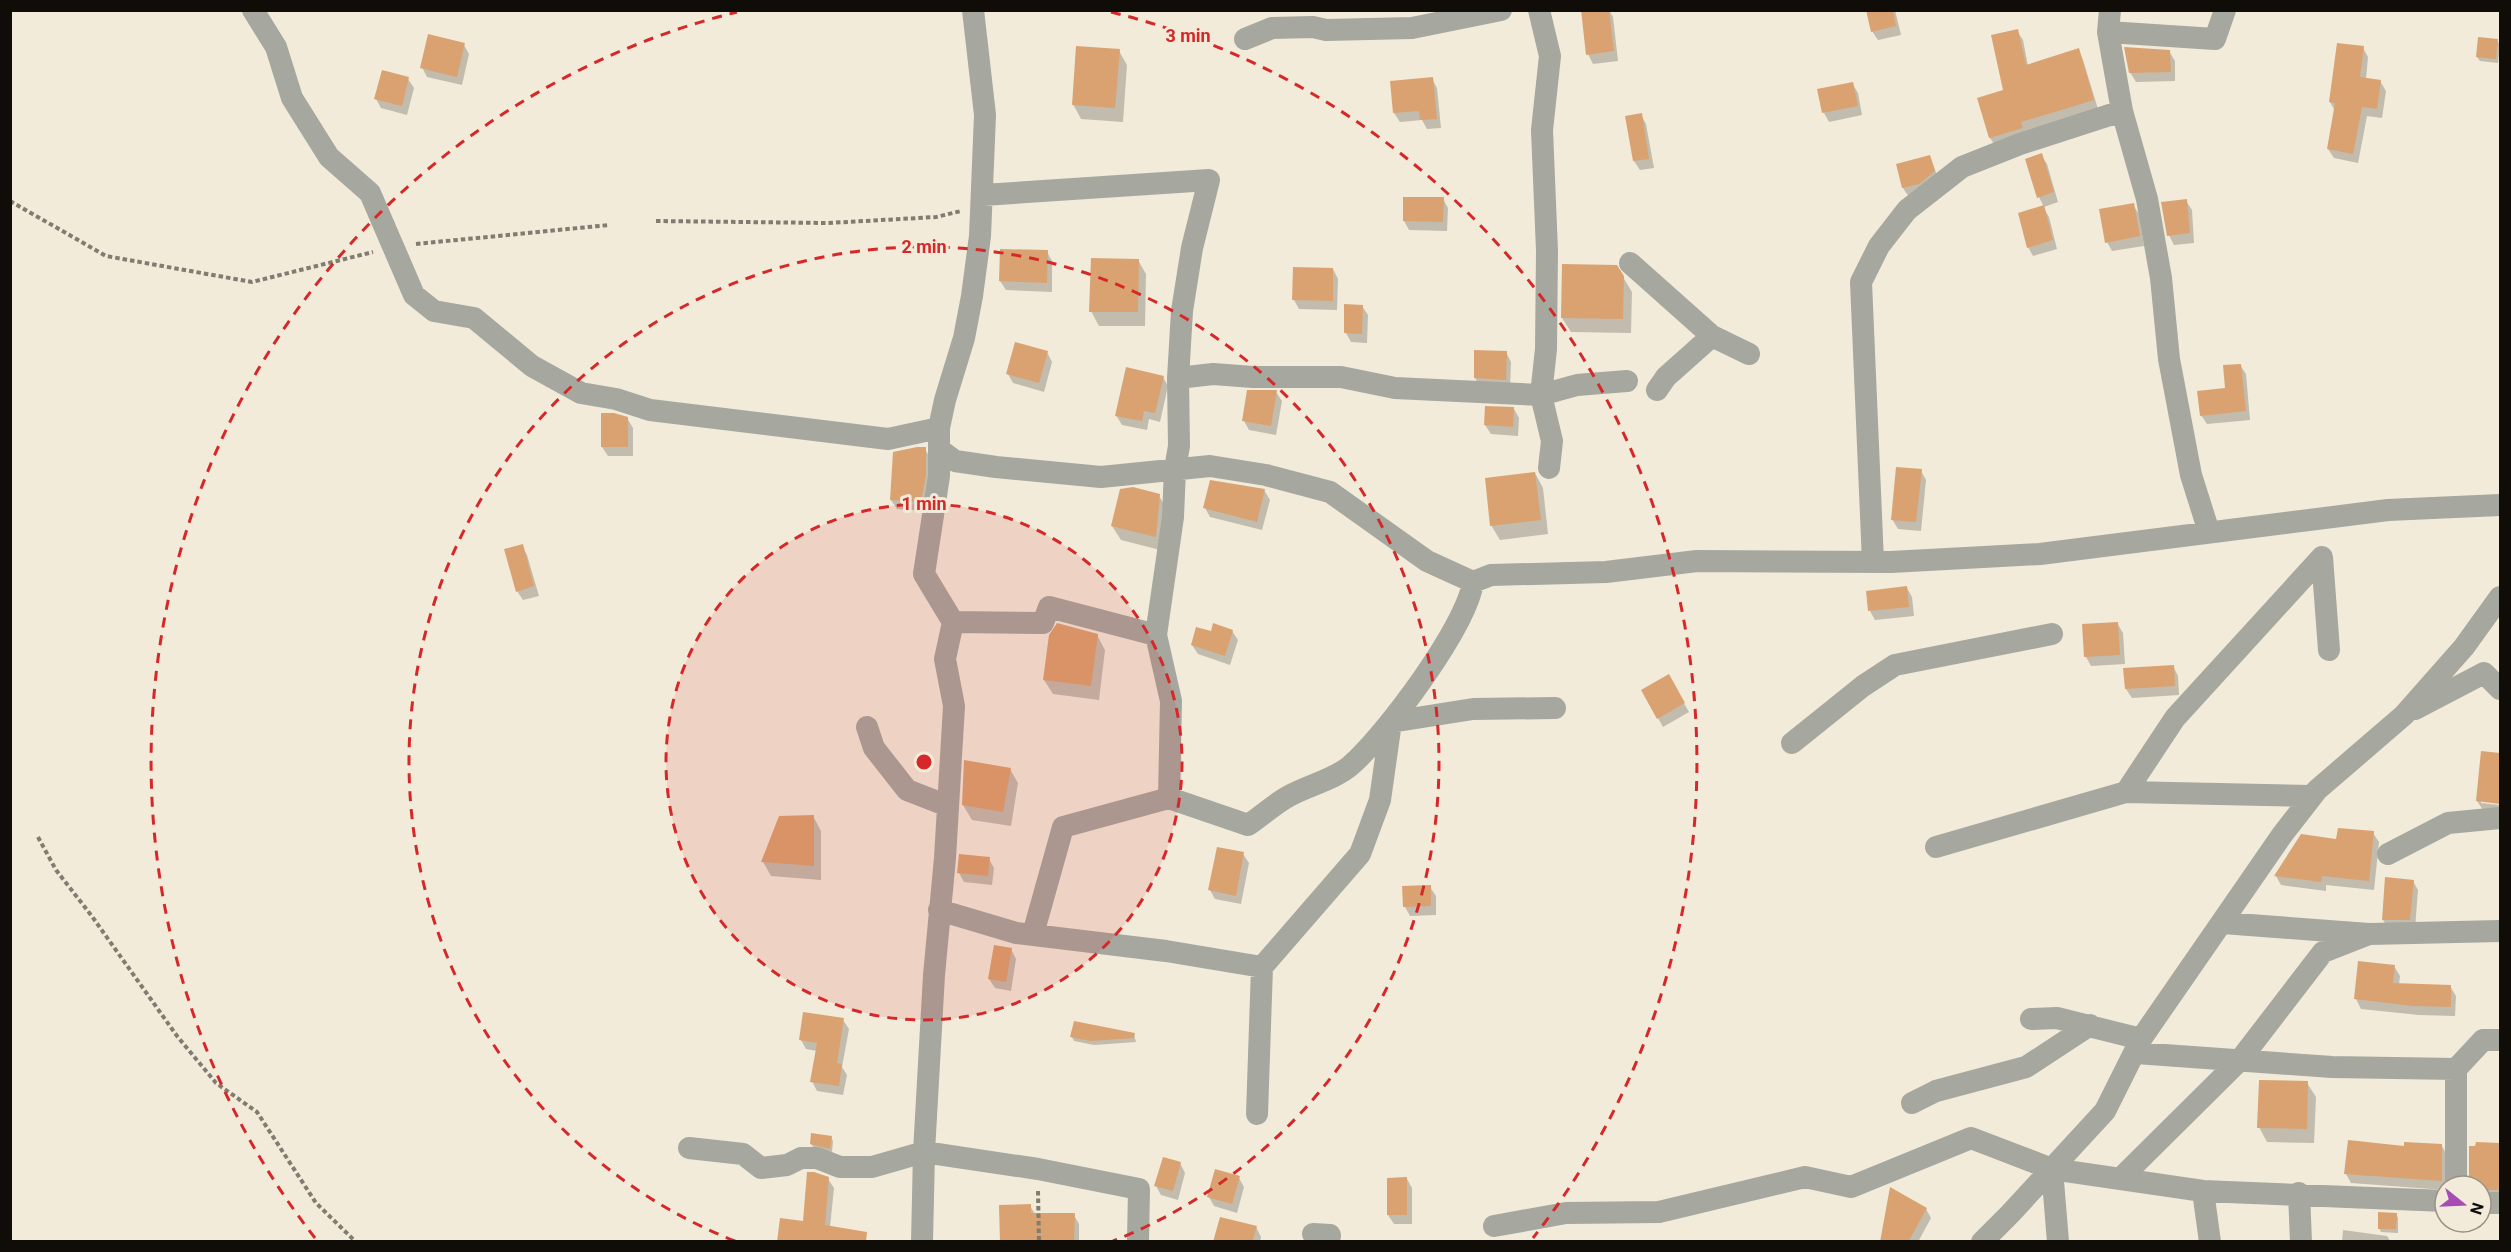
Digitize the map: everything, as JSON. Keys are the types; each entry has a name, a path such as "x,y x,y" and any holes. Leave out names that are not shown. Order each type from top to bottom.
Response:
{"street":[{"path":"253,10 276,47 292,98 329,158 370,193 414,295 434,311 474,318 532,366 581,393 660,412 888,438 939,439"},
{"path":"922,1242 924,1152 954,706 945,659 953,622 924,574 939,476 939,439 972,296 983,201 985,115 974,10"},
{"path":"1245,39 1272,28 1313,27 1326,30 1412,28 1501,10"},
{"path":"1539,10 1550,56 1542,130 1547,261 1546,349 1541,395 1552,441 1549,468"},
{"path":"2209,532 2191,475 2169,359 2161,278 2147,199 2122,111 2109,21 2215,39 2225,10"},
{"path":"1873,562 1861,282 1879,246 1907,210 1962,167 2020,144 2122,111"},
{"path":"983,201 1209,180 1192,249 1182,311 1178,378 1179,446 1175,469 1173,517 1156,635 1171,701 1169,798"},
{"path":"1630,263 1712,336 1749,354"},
{"path":"1657,390 1666,377 1712,336"},
{"path":"1178,378 1213,374 1253,377 1341,377 1395,387 1541,395 1577,385 1628,381"},
{"path":"939,439 955,461 996,467 1101,477 1210,466 1266,475 1330,492 1427,561 1473,582 1491,575 1606,572 1697,561 1873,562 2040,554 2388,510 2500,505"},
{"path":"2126,792 2175,718 2322,557 2329,650"},
{"path":"1033,934 1063,827 1169,798 1248,825 1288,796 1349,768 1391,722 1440,651 1471,597 1473,582"},
{"path":"1982,1242 2105,1111 2139,1046 2282,835 2312,796 2404,715 2464,647 2500,597"},
{"path":"953,622 1043,623 1049,607 1156,635"},
{"path":"1792,743 1863,686 1895,665 2052,633"},
{"path":"2404,715 2492,673 2500,689"},
{"path":"1391,722 1473,709 1555,708"},
{"path":"1257,1114 1262,967 1360,854 1380,800 1391,722"},
{"path":"867,727 874,748 907,790 948,806"},
{"path":"1936,847 2126,792 2312,796"},
{"path":"2388,854 2448,823 2500,818"},
{"path":"939,910 1016,933 1166,951 1262,967"},
{"path":"2223,923 2369,934 2409,931 2500,931"},
{"path":"2120,1179 2240,1060 2323,952 2369,934"},
{"path":"2031,1019 2057,1017 2090,1025 2139,1046 2240,1060 2332,1067 2456,1069"},
{"path":"1912,1103 1936,1091 2026,1067 2090,1025"},
{"path":"2456,1174 2456,1069 2483,1040 2500,1040"},
{"path":"1494,1226 1566,1213 1659,1212 1805,1178 1851,1187 1971,1138 2052,1169 2203,1191 2299,1193 2433,1200"},
{"path":"689,1148 743,1154 761,1168 788,1165 801,1158 817,1158 840,1167 872,1167 924,1152 1038,1169 1138,1189 1138,1242"},
{"path":"2052,1169 2058,1242"},
{"path":"2203,1191 2210,1242"},
{"path":"2299,1193 2301,1242"}],"path":[{"path":"10,201 106,256 252,282 393,246 609,225"},
{"path":"656,221 828,223 936,218 983,201"},
{"path":"38,837 56,870 177,1036 216,1083 257,1112 316,1203 356,1242"},
{"path":"1038,1169 1039,1242"}],"building":[{"path":"1581,10 1609,10 1614,51 1586,55"},
{"path":"1866,10 1893,10 1896,26 1871,32"},
{"path":"2018,29 2026,65 2079,48 2094,100 2021,122 2023,128 1989,138 1977,98 2003,90 1991,35"},
{"path":"428,34 465,43 457,77 420,68"},
{"path":"2478,37 2498,39 2496,59 2476,57"},
{"path":"2337,43 2364,46 2360,77 2381,80 2377,109 2362,107 2353,154 2327,149 2335,103 2329,102"},
{"path":"1076,46 1120,49 1115,108 1072,105"},
{"path":"2124,47 2170,50 2171,72 2129,73"},
{"path":"382,70 409,77 402,106 374,99"},
{"path":"1433,77 1437,119 1420,120 1419,111 1393,113 1390,81"},
{"path":"1853,82 1858,106 1822,113 1817,89"},
{"path":"1642,113 1649,159 1633,161 1625,116"},
{"path":"2042,153 2054,192 2037,198 2025,159"},
{"path":"1930,155 1935,171 1919,184 1902,188 1896,164"},
{"path":"1403,197 1444,197 1443,222 1403,221"},
{"path":"2187,199 2190,233 2167,236 2161,202"},
{"path":"2134,203 2140,236 2105,243 2099,209"},
{"path":"2044,205 2053,240 2027,248 2018,213"},
{"path":"1000,249 1048,250 1047,283 999,281"},
{"path":"1091,258 1139,259 1138,312 1089,312"},
{"path":"1562,264 1617,265 1624,276 1623,319 1561,318"},
{"path":"1293,267 1333,268 1333,301 1292,300"},
{"path":"1344,304 1363,305 1362,334 1344,333"},
{"path":"1015,342 1048,351 1039,383 1006,374"},
{"path":"1474,350 1507,351 1506,380 1474,378"},
{"path":"2241,364 2246,411 2200,416 2197,391 2225,388 2223,365"},
{"path":"1126,367 1164,376 1155,413 1144,411 1142,421 1115,416"},
{"path":"1247,390 1277,390 1271,426 1242,421"},
{"path":"1485,406 1514,407 1513,427 1484,425"},
{"path":"601,413 614,413 628,417 628,447 601,447"},
{"path":"926,447 926,475 921,502 890,500 893,452"},
{"path":"1896,467 1922,469 1916,522 1891,520"},
{"path":"1535,472 1541,520 1490,526 1485,478"},
{"path":"1210,480 1265,489 1257,522 1203,508"},
{"path":"1133,487 1160,494 1156,537 1111,526 1120,489"},
{"path":"523,544 534,586 516,592 504,549"},
{"path":"1907,586 1909,607 1868,611 1866,591"},
{"path":"2118,622 2120,655 2084,657 2082,624"},
{"path":"1057,623 1098,634 1091,686 1043,680 1049,635"},
{"path":"1213,623 1233,630 1225,656 1191,645 1196,627 1211,631"},
{"path":"2174,665 2175,686 2125,689 2123,668"},
{"path":"1669,674 1685,703 1657,719 1641,690"},
{"path":"2481,751 2500,753 2500,804 2476,801"},
{"path":"964,760 1011,768 1003,812 962,805"},
{"path":"814,815 814,866 761,862 779,816"},
{"path":"2338,828 2374,831 2369,881 2322,876 2321,882 2274,876 2301,834 2336,839"},
{"path":"1217,847 1244,852 1236,896 1208,890"},
{"path":"959,854 990,857 988,876 957,873"},
{"path":"2385,877 2414,880 2410,920 2382,920"},
{"path":"1431,885 1431,906 1403,907 1402,886"},
{"path":"994,945 1012,948 1006,982 988,979"},
{"path":"2358,961 2395,965 2393,983 2451,985 2451,1007 2413,1006 2354,999"},
{"path":"803,1012 844,1018 837,1063 842,1064 839,1086 810,1082 817,1043 799,1040"},
{"path":"1074,1021 1135,1033 1134,1038 1091,1041 1070,1037"},
{"path":"2259,1080 2308,1081 2307,1129 2257,1128"},
{"path":"811,1133 832,1136 830,1149 810,1144"},
{"path":"2348,1140 2404,1146 2404,1142 2442,1144 2442,1174 2433,1174 2433,1180 2344,1174"},
{"path":"2476,1142 2500,1143 2500,1190 2493,1190 2493,1174 2469,1174 2469,1146 2475,1146"},
{"path":"1163,1157 1181,1162 1173,1191 1154,1186"},
{"path":"1215,1169 1240,1176 1232,1204 1207,1197"},
{"path":"807,1172 829,1177 825,1225 867,1232 866,1242 777,1242 780,1218 803,1221"},
{"path":"1407,1177 1407,1215 1387,1215 1387,1178"},
{"path":"1890,1187 1927,1208 1908,1242 1880,1242"},
{"path":"1031,1204 1031,1213 1075,1213 1074,1242 1000,1242 999,1205"},
{"path":"2378,1212 2397,1213 2396,1229 2378,1229"},
{"path":"1220,1217 1257,1226 1252,1242 1213,1242"}]}
